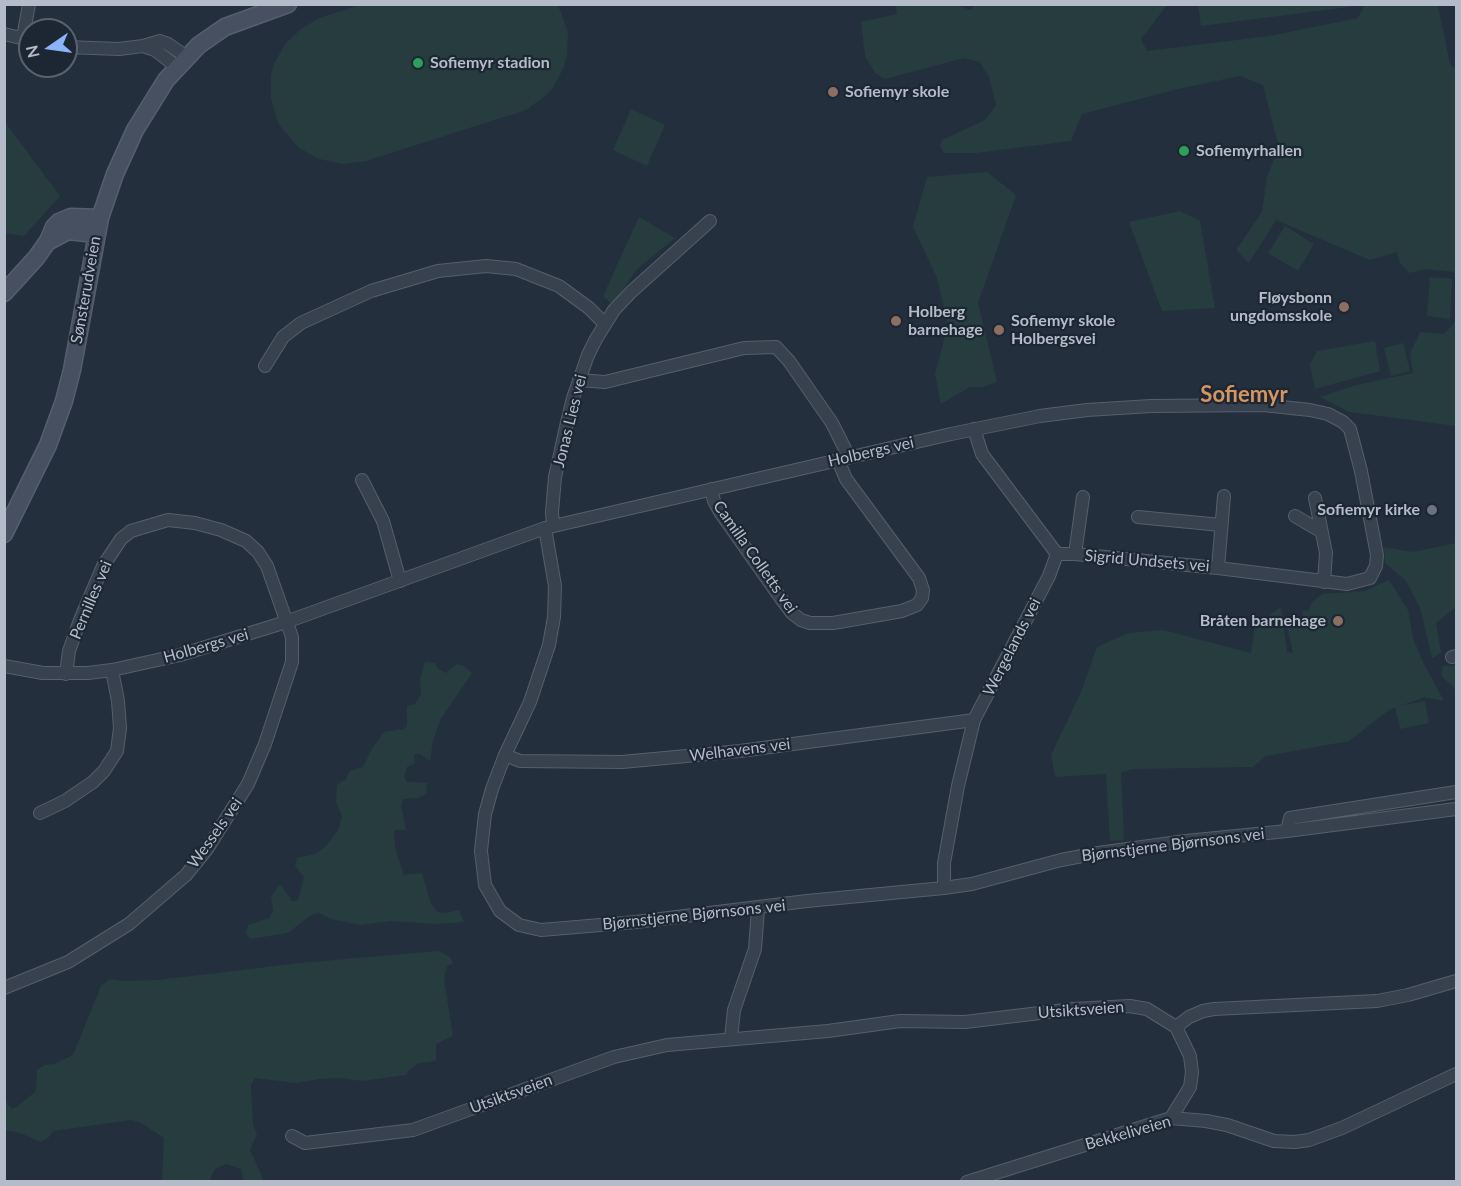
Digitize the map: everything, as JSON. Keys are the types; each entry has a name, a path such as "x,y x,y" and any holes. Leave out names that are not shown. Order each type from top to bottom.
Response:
{"main road":[{"name":"Sønsterudveien","path":"4,534 42,458 64,401 72,370 98,226 115,174 135,130 160,89 182,62 207,39 225,27 288,4"},
{"path":"4,293 28,269 48,241 54,227 65,219 79,217 98,226"}],"street":[{"path":"78,48 109,49 143,46 157,41 164,42 182,62"},
{"name":"Jonas Lies vei","path":"549,527 555,477 573,398 588,355 605,324 631,292 710,221"},
{"path":"265,366 283,337 301,323 371,291 438,271 486,267 516,269 559,286 590,308 605,324"},
{"path":"579,380 605,382 744,348 776,347 832,423 843,459"},
{"name":"Holbergs vei","path":"4,666 43,673 66,674 112,670 180,655 286,622 549,527 974,429 1040,416 1087,410 1224,404 1263,405 1328,414 1343,422 1350,429"},
{"path":"974,429 982,454 1057,555"},
{"name":"Sigrid Undsets vei","path":"1057,555 1075,554 1218,568 1347,584 1370,578 1376,566 1377,555 1361,471 1350,429"},
{"name":"Camilla Colletts vei","path":"711,489 720,512 792,613 801,620 810,623 833,623 902,611 917,605 922,598 923,590 919,578 846,478 843,459"},
{"path":"362,480 383,520 400,581"},
{"name":"Sigrid Undsets vei","path":"1218,568 1224,496"},
{"name":"Sigrid Undsets vei","path":"1075,554 1083,497"},
{"path":"1315,498 1326,553 1324,582"},
{"path":"1295,516 1321,529"},
{"path":"1138,517 1221,525"},
{"name":"Pernilles vei","path":"66,674 69,651 103,566 121,539 130,531 142,526 168,520 195,523 221,530 246,541 258,552 267,566 286,622"},
{"name":"Bjørnstjerne Bjørnsons vei","path":"549,527 555,586 554,617 549,645 530,702 505,755 485,814 481,851 485,885 500,911 519,925 541,930 647,921 817,900 944,888 972,884 1060,860 1098,853 1456,809"},
{"name":"Wergelands vei","path":"944,888 944,863 958,786 974,720 1049,576 1057,555"},
{"name":"Wessels vei","path":"4,988 68,962 129,924 186,874 207,849 248,784 284,693 293,652 292,637 286,622"},
{"path":"40,813 65,801 93,782 104,771 117,751 120,728 112,670"},
{"name":"Welhavens vei","path":"505,755 520,760 622,762 740,751 974,720"},
{"name":"Bjørnstjerne Bjørnsons vei","path":"1287,831 1290,818 1456,792"},
{"path":"731,1038 734,1010 755,949 758,909"},
{"path":"1171,1118 1190,1088 1192,1072 1190,1056 1176,1027 1189,1017 1214,1009 1377,1001 1456,981"},
{"name":"Utsiktsveien","path":"292,1136 305,1143 413,1130 614,1057 667,1045 828,1031 900,1021 965,1022 1073,1009 1130,1006 1147,1009 1176,1027"},
{"name":"Bekkeliveien","path":"967,1182 984,1179 1171,1118 1227,1125 1274,1141 1302,1141 1342,1128 1456,1074"}],"green space":[{"path":"363,4 558,5 568,32 564,67 553,88 526,110 366,161 343,164 319,159 299,148 277,120 271,98 271,75 274,64 285,44 302,28 322,17"},
{"path":"895,5 957,5 970,10 975,5 1167,5 1141,39 1147,51 1269,36 1358,18 1365,5 1438,5 1450,64 1456,69 1456,278 1454,272 1425,269 1409,273 1400,263 1397,252 1370,260 1276,220 1249,263 1236,250 1262,212 1267,176 1279,148 1263,85 1240,76 1178,89 1082,114 1071,141 976,153 944,153 940,146 942,140 985,120 996,105 989,77 980,62 964,58 885,79 875,73 865,56 861,22 897,14"},
{"path":"1198,5 1357,5 1201,26"},
{"path":"631,109 665,125 647,166 613,150"},
{"path":"5,122 60,196 24,236 5,233"},
{"path":"987,172 1016,195 978,303 997,382 982,387 970,387 941,404 935,374 948,325 937,278 913,227 927,177"},
{"path":"1180,211 1200,221 1215,308 1162,311 1129,222"},
{"path":"639,217 675,238 636,270 613,305 603,296"},
{"path":"1285,226 1314,244 1298,271 1268,253"},
{"path":"1430,277 1452,279 1450,319 1427,316"},
{"path":"1456,300 1456,426 1349,412 1320,397 1356,385 1413,373 1410,353 1420,332 1444,334 1455,322"},
{"path":"1375,341 1380,371 1315,389 1310,364 1317,351"},
{"path":"1403,343 1410,371 1391,376 1384,348"},
{"path":"1456,543 1456,607 1436,623 1441,653 1432,658 1420,608 1406,581 1385,563 1384,547 1413,552"},
{"path":"1389,580 1408,610 1413,638 1444,701 1425,697 1400,706 1425,701 1429,723 1400,729 1395,707 1349,741 1266,756 1253,767 1132,769 1121,773 1124,840 1110,841 1106,774 1055,777 1051,755 1081,692 1097,647 1129,633 1163,630 1251,653 1255,625 1281,607 1287,652 1293,653 1287,626 1304,623 1302,611 1309,610 1312,602 1322,594 1365,591"},
{"path":"425,662 435,663 438,669 446,673 457,664 464,666 472,673 440,720 433,741 430,761 416,754 414,755 415,763 407,767 404,777 407,782 427,783 426,794 418,798 403,799 401,805 406,830 394,830 395,848 404,875 422,873 431,904 438,912 459,910 464,922 435,924 392,921 360,925 331,919 319,913 311,915 288,933 250,939 246,933 248,925 269,918 273,911 271,897 280,884 292,901 296,901 299,897 304,877 295,866 297,858 315,854 326,846 339,829 342,816 336,803 337,785 346,779 350,771 363,767 371,750 384,732 404,729 407,726 407,706 415,704 421,694 420,679"},
{"path":"1443,666 1456,666 1456,690 1441,675"},
{"path":"439,951 450,957 453,963 447,966 444,979 453,1036 436,1044 436,1061 419,1063 406,1075 362,1081 338,1078 296,1083 255,1078 251,1085 253,1125 257,1134 250,1150 264,1181 244,1181 241,1169 226,1164 215,1169 209,1181 162,1181 164,1138 141,1123 131,1120 53,1131 41,1142 20,1133 5,1130 5,1091 7,1104 13,1109 36,1091 37,1070 44,1065 54,1064 73,1055 101,986 110,979 158,980 300,963"}],"place":[{"name":"Sofiemyr stadion","path":"418,63"},
{"name":"Sofiemyr skole","path":"833,92"},
{"name":"Sofiemyrhallen","path":"1184,151"},
{"name":"Fløysbonn ungdomsskole","path":"1344,307"},
{"name":"Holberg barnehage","path":"896,321"},
{"name":"Sofiemyr skole Holbergsvei","path":"999,330"},
{"name":"Sofiemyr kirke","path":"1432,510"},
{"name":"Bråten barnehage","path":"1338,621"}],"district":[{"name":"Sofiemyr","path":"1244,395"}]}
